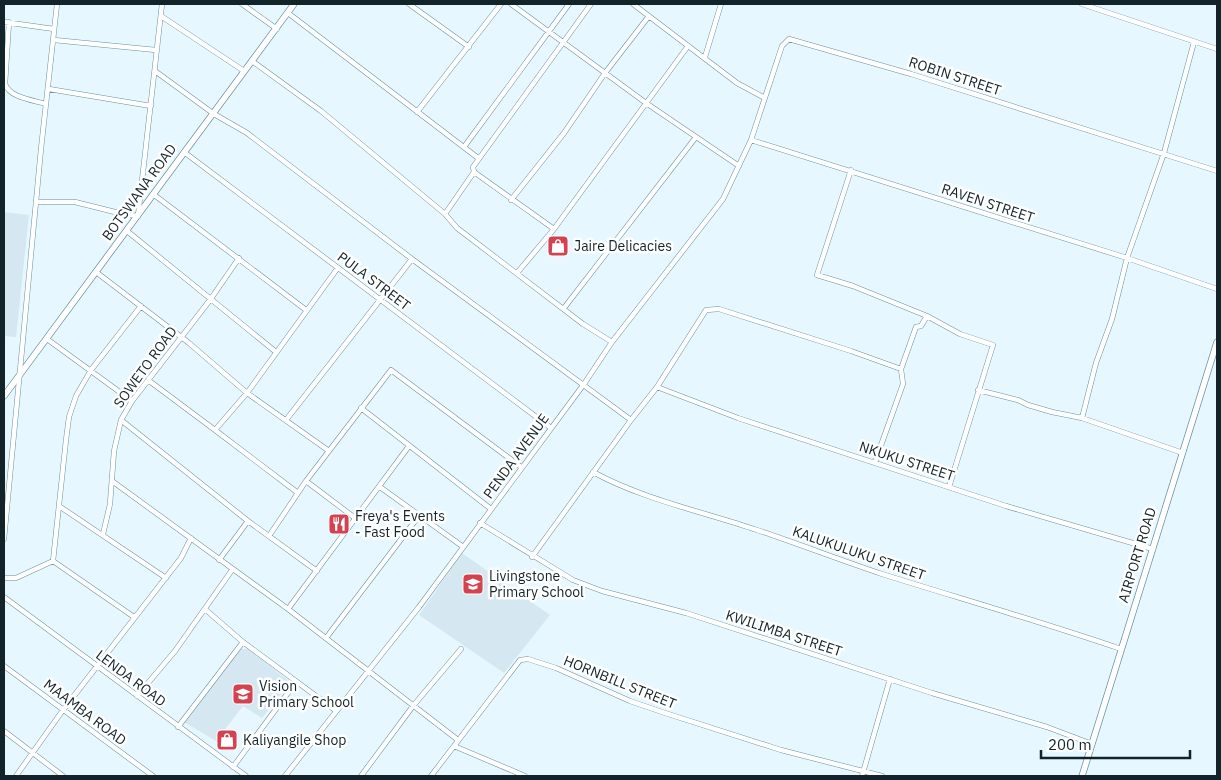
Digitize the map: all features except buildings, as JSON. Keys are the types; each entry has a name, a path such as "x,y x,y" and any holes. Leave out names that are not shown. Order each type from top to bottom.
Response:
{"street":[{"path":"4,539 18,378 58,4"},
{"path":"37,202 76,202 138,216 162,4"},
{"path":"242,4 277,29"},
{"name":"BOTSWANA ROAD","path":"4,396 294,4"},
{"path":"409,4 469,47"},
{"path":"417,112 501,4"},
{"path":"511,4 646,102 739,166"},
{"path":"464,147 569,4"},
{"path":"445,214 474,172 473,167 478,158 591,4"},
{"path":"633,4 737,83 763,97"},
{"path":"705,57 721,4"},
{"path":"1082,4 1217,49"},
{"path":"288,13 478,158"},
{"path":"160,16 244,72"},
{"path":"511,200 564,133 605,72 649,16"},
{"path":"4,22 54,29"},
{"path":"10,22 7,88 12,93 46,104"},
{"path":"54,40 156,50"},
{"name":"ROBIN STREET","path":"751,140 763,97 782,46 789,40 794,40 911,74 1217,171"},
{"path":"1082,418 1096,364 1112,319 1126,258 1164,153 1194,42"},
{"path":"518,273 554,229 688,46"},
{"path":"252,61 321,111 445,214 458,228 612,342"},
{"path":"155,71 214,114 247,133 412,259 631,420"},
{"path":"49,89 151,106"},
{"path":"564,308 696,137"},
{"name":"PENDA AVENUE","path":"285,776 368,672 491,509 584,384 612,342 708,221 723,199 751,140"},
{"name":"RAVEN STREET","path":"751,140 851,170 1217,289"},
{"name":"PULA STREET","path":"184,152 337,269 382,300 551,428"},
{"path":"851,170 817,275 853,286 927,316 960,334 993,345 949,487"},
{"path":"474,172 554,229"},
{"path":"153,194 306,310"},
{"path":"127,231 276,352"},
{"name":"SOWETO ROAD","path":"103,534 110,504 114,451 121,420 132,401 210,300 239,258"},
{"path":"286,420 382,300 412,259"},
{"path":"215,430 247,393 337,269"},
{"path":"96,272 180,337 247,393 328,451"},
{"path":"53,562 70,417 76,396 90,370 141,306"},
{"path":"532,557 676,361 701,314 711,308 851,351 901,369"},
{"path":"875,462 902,384 901,369 916,327 921,326 927,316"},
{"path":"47,340 132,401"},
{"name":"AIRPORT ROAD","path":"1082,776 1217,342"},
{"path":"269,536 306,480 391,370 521,467"},
{"path":"148,380 298,493"},
{"name":"NKUKU STREET","path":"657,387 738,418 949,487 1153,549"},
{"path":"978,390 1018,400 1028,406 1082,418 1183,454"},
{"path":"362,408 491,509"},
{"path":"121,420 248,521 316,571"},
{"path":"288,609 355,518 380,488 409,446"},
{"name":"KALUKULUKU STREET","path":"593,472 636,492 982,605 1028,617 1121,649"},
{"path":"306,480 355,518"},
{"path":"112,481 288,609 458,740"},
{"path":"380,488 418,517 462,546"},
{"path":"59,506 166,578"},
{"path":"326,638 418,517"},
{"path":"219,560 248,521"},
{"name":"KWILIMBA STREET","path":"480,523 532,557 573,580 602,591 686,613 890,679 1047,727 1092,744"},
{"path":"16,776 34,754 63,710 181,558 191,538"},
{"path":"4,578 16,578 53,562"},
{"path":"53,562 134,617"},
{"path":"137,696 206,610 232,570"},
{"name":"LENDA ROAD","path":"4,597 246,776"},
{"path":"206,610 243,642 336,710"},
{"path":"178,727 243,642"},
{"path":"361,776 413,706 461,649"},
{"name":"HORNBILL STREET","path":"431,776 489,703 514,666 520,660 528,659 556,668 630,701 665,713 781,750 882,776"},
{"name":"MAAMBA ROAD","path":"4,666 153,776"},
{"path":"862,776 890,679"},
{"path":"233,767 296,682"},
{"path":"4,731 63,776"},
{"path":"454,746 525,776"}],"shaded area":[{"path":"4,212 29,215 16,337 4,336"},
{"name":"Livingstone Primary School","path":"462,553 550,615 504,673 419,615"},
{"name":"Vision Primary School","path":"241,649 249,649 290,682 262,718 243,706 216,741 184,722"}],"place":[{"name":"Jaire Delicacies","path":"558,246"},
{"name":"Freya's Events - Fast Food","path":"339,524"},
{"name":"Livingstone Primary School","path":"473,584"},
{"name":"Vision Primary School","path":"243,694"},
{"name":"Kaliyangile Shop","path":"227,740"}]}
